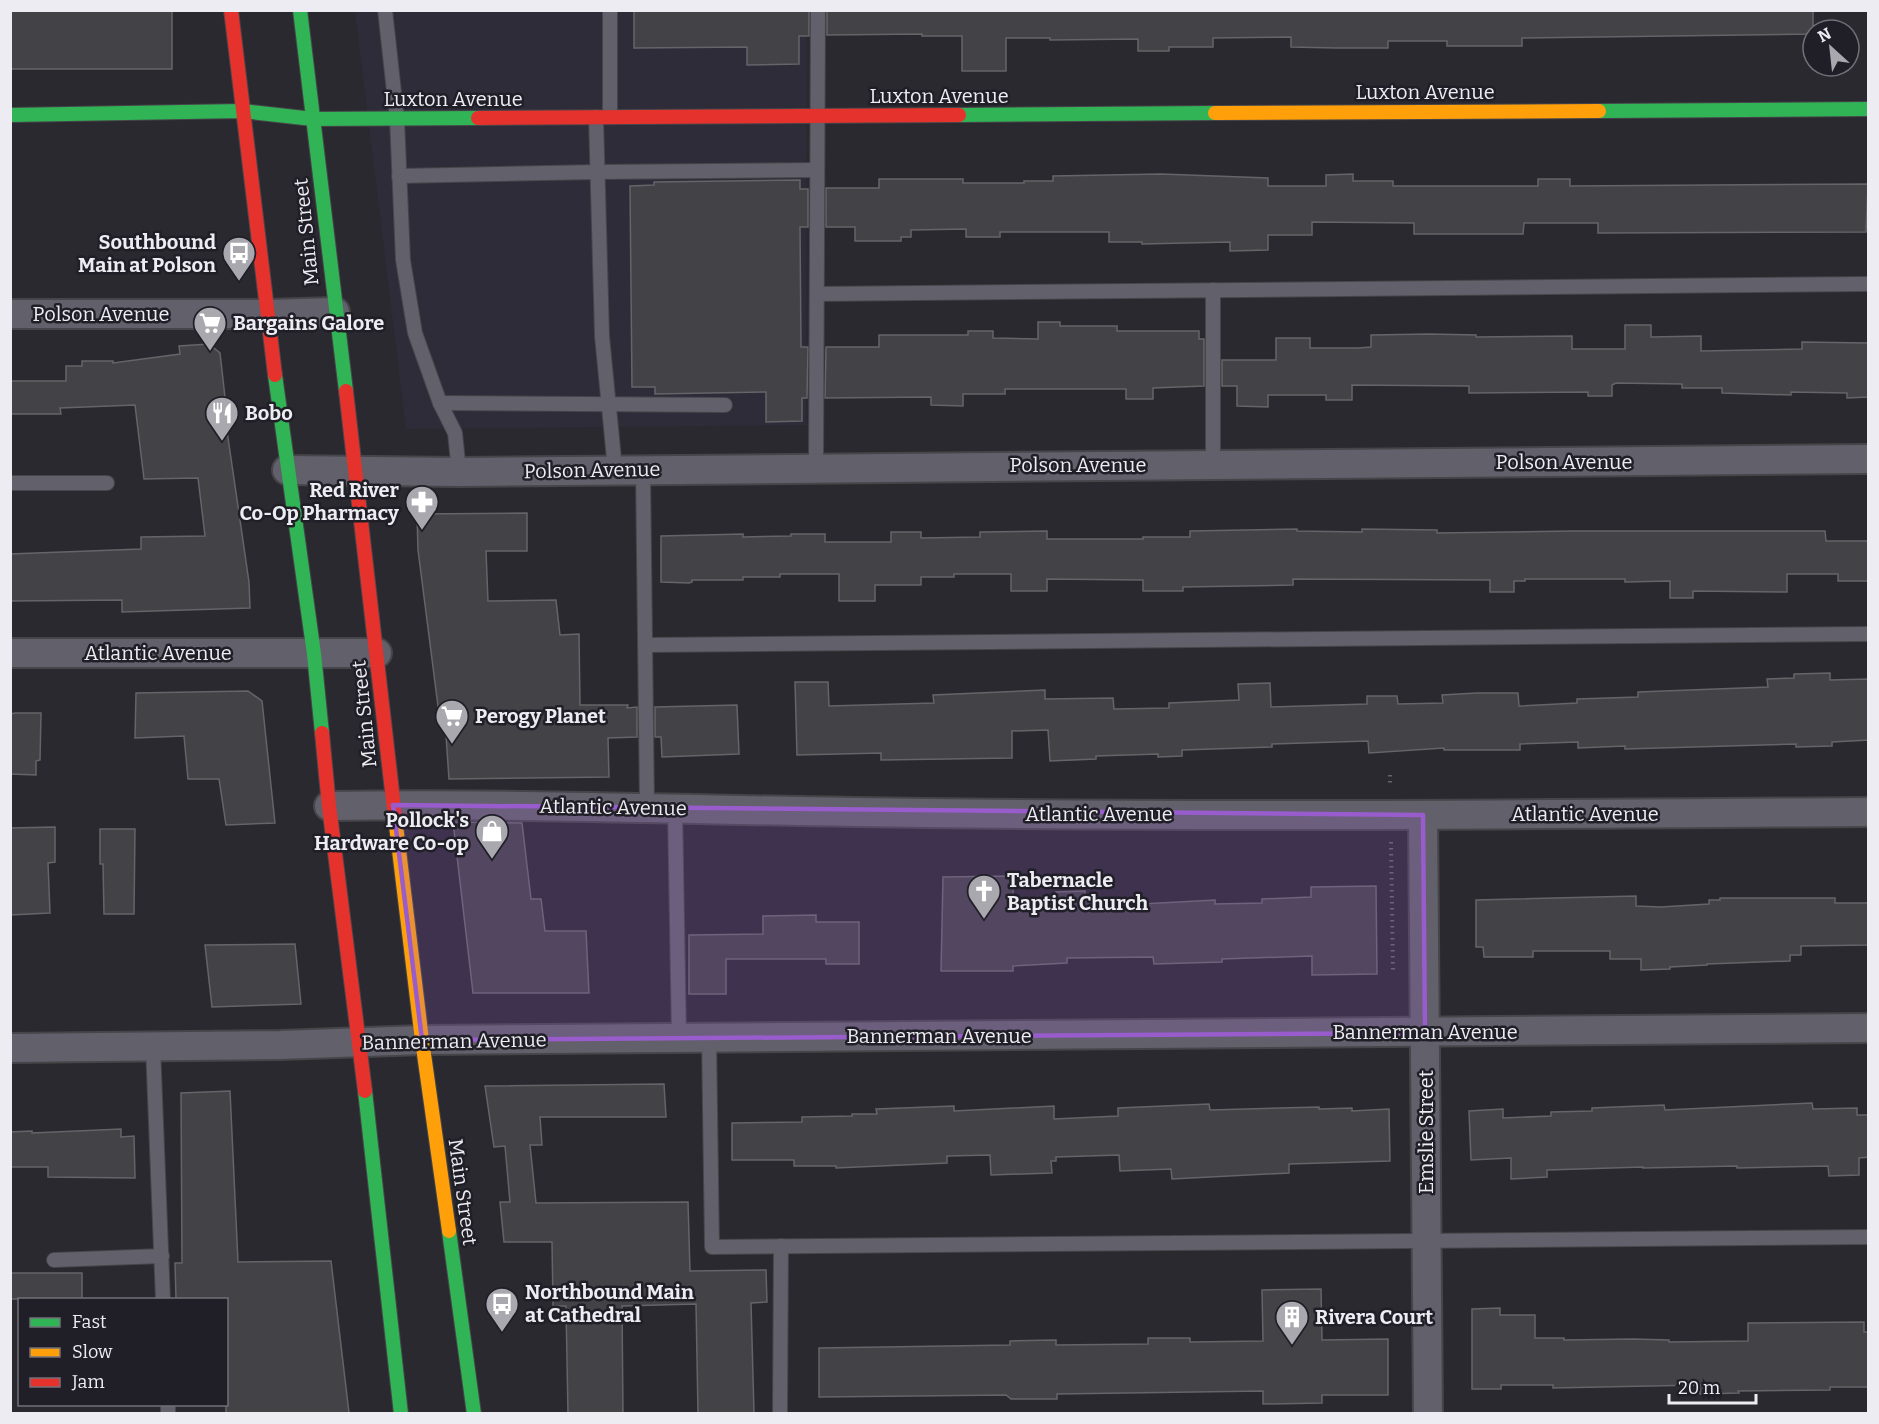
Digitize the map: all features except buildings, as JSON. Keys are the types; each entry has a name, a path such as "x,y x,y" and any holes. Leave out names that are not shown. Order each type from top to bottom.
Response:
{"main road":[{"path":"231,10 287,470 314,654 329,806 360,1043 400,1413"},
{"name":"Main Street","path":"300,10 422,1040 474,1413"},
{"name":"Luxton Avenue","path":"10,115 242,111 313,119 397,119 1869,109"}],"street":[{"name":"Polson Avenue","path":"10,314 335,312"},
{"name":"Polson Avenue","path":"287,470 459,472 1869,459"},
{"name":"Atlantic Avenue","path":"10,653 377,653"},
{"name":"Atlantic Avenue","path":"329,806 661,807 924,813 1390,815 1869,812"},
{"name":"Emslie Street","path":"1423,815 1428,1413"},
{"name":"Bannerman Avenue","path":"10,1048 422,1040 1869,1028"}],"lane":[{"path":"385,10 397,119 403,260 415,333 440,403 455,433 459,472"},
{"path":"610,10 603,117 596,172 603,336 615,469"},
{"path":"816,467 818,10"},
{"path":"399,176 817,170"},
{"path":"817,294 1869,284"},
{"path":"1213,290 1213,464"},
{"path":"440,403 725,405"},
{"path":"643,469 645,645 661,807 679,1038"},
{"path":"10,483 107,483"},
{"path":"645,645 1869,634"},
{"path":"709,1038 712,1247 1869,1237"},
{"path":"153,1047 163,1298"},
{"path":"780,1413 781,1246"},
{"path":"54,1260 162,1256"}],"path":[{"path":"1390,775 1393,973"}],"highlighted area":[{"path":"393,805 1423,815 1425,1033 422,1040"}],"shaded area":[{"path":"355,11 807,11 806,425 406,429"}],"traffic: fast":[{"path":"300,10 346,391"},
{"path":"1599,111 1868,109"},
{"path":"10,115 242,111 313,119 478,118"},
{"path":"959,115 1215,113"},
{"path":"275,375 314,654 322,733"},
{"path":"365,1091 401,1414"},
{"path":"449,1231 474,1414"}],"traffic: slow":[{"path":"1215,113 1599,111"},
{"path":"395,817 422,1040 449,1231"}],"traffic: jam":[{"path":"231,10 275,375"},
{"path":"478,118 959,115"},
{"path":"346,391 395,817"},
{"path":"322,733 365,1091"}],"place":[{"name":"Southbound Main at Polson","path":"239,282"},
{"name":"Bargains Galore","path":"210,352"},
{"name":"Bobo","path":"222,442"},
{"name":"Red River Co-Op Pharmacy","path":"422,531"},
{"name":"Perogy Planet","path":"452,745"},
{"name":"Pollock's Hardware Co-op","path":"492,860"},
{"name":"Tabernacle Baptist Church","path":"984,920"},
{"name":"Northbound Main at Cathedral","path":"502,1333"},
{"name":"Rivera Court","path":"1292,1346"}]}
